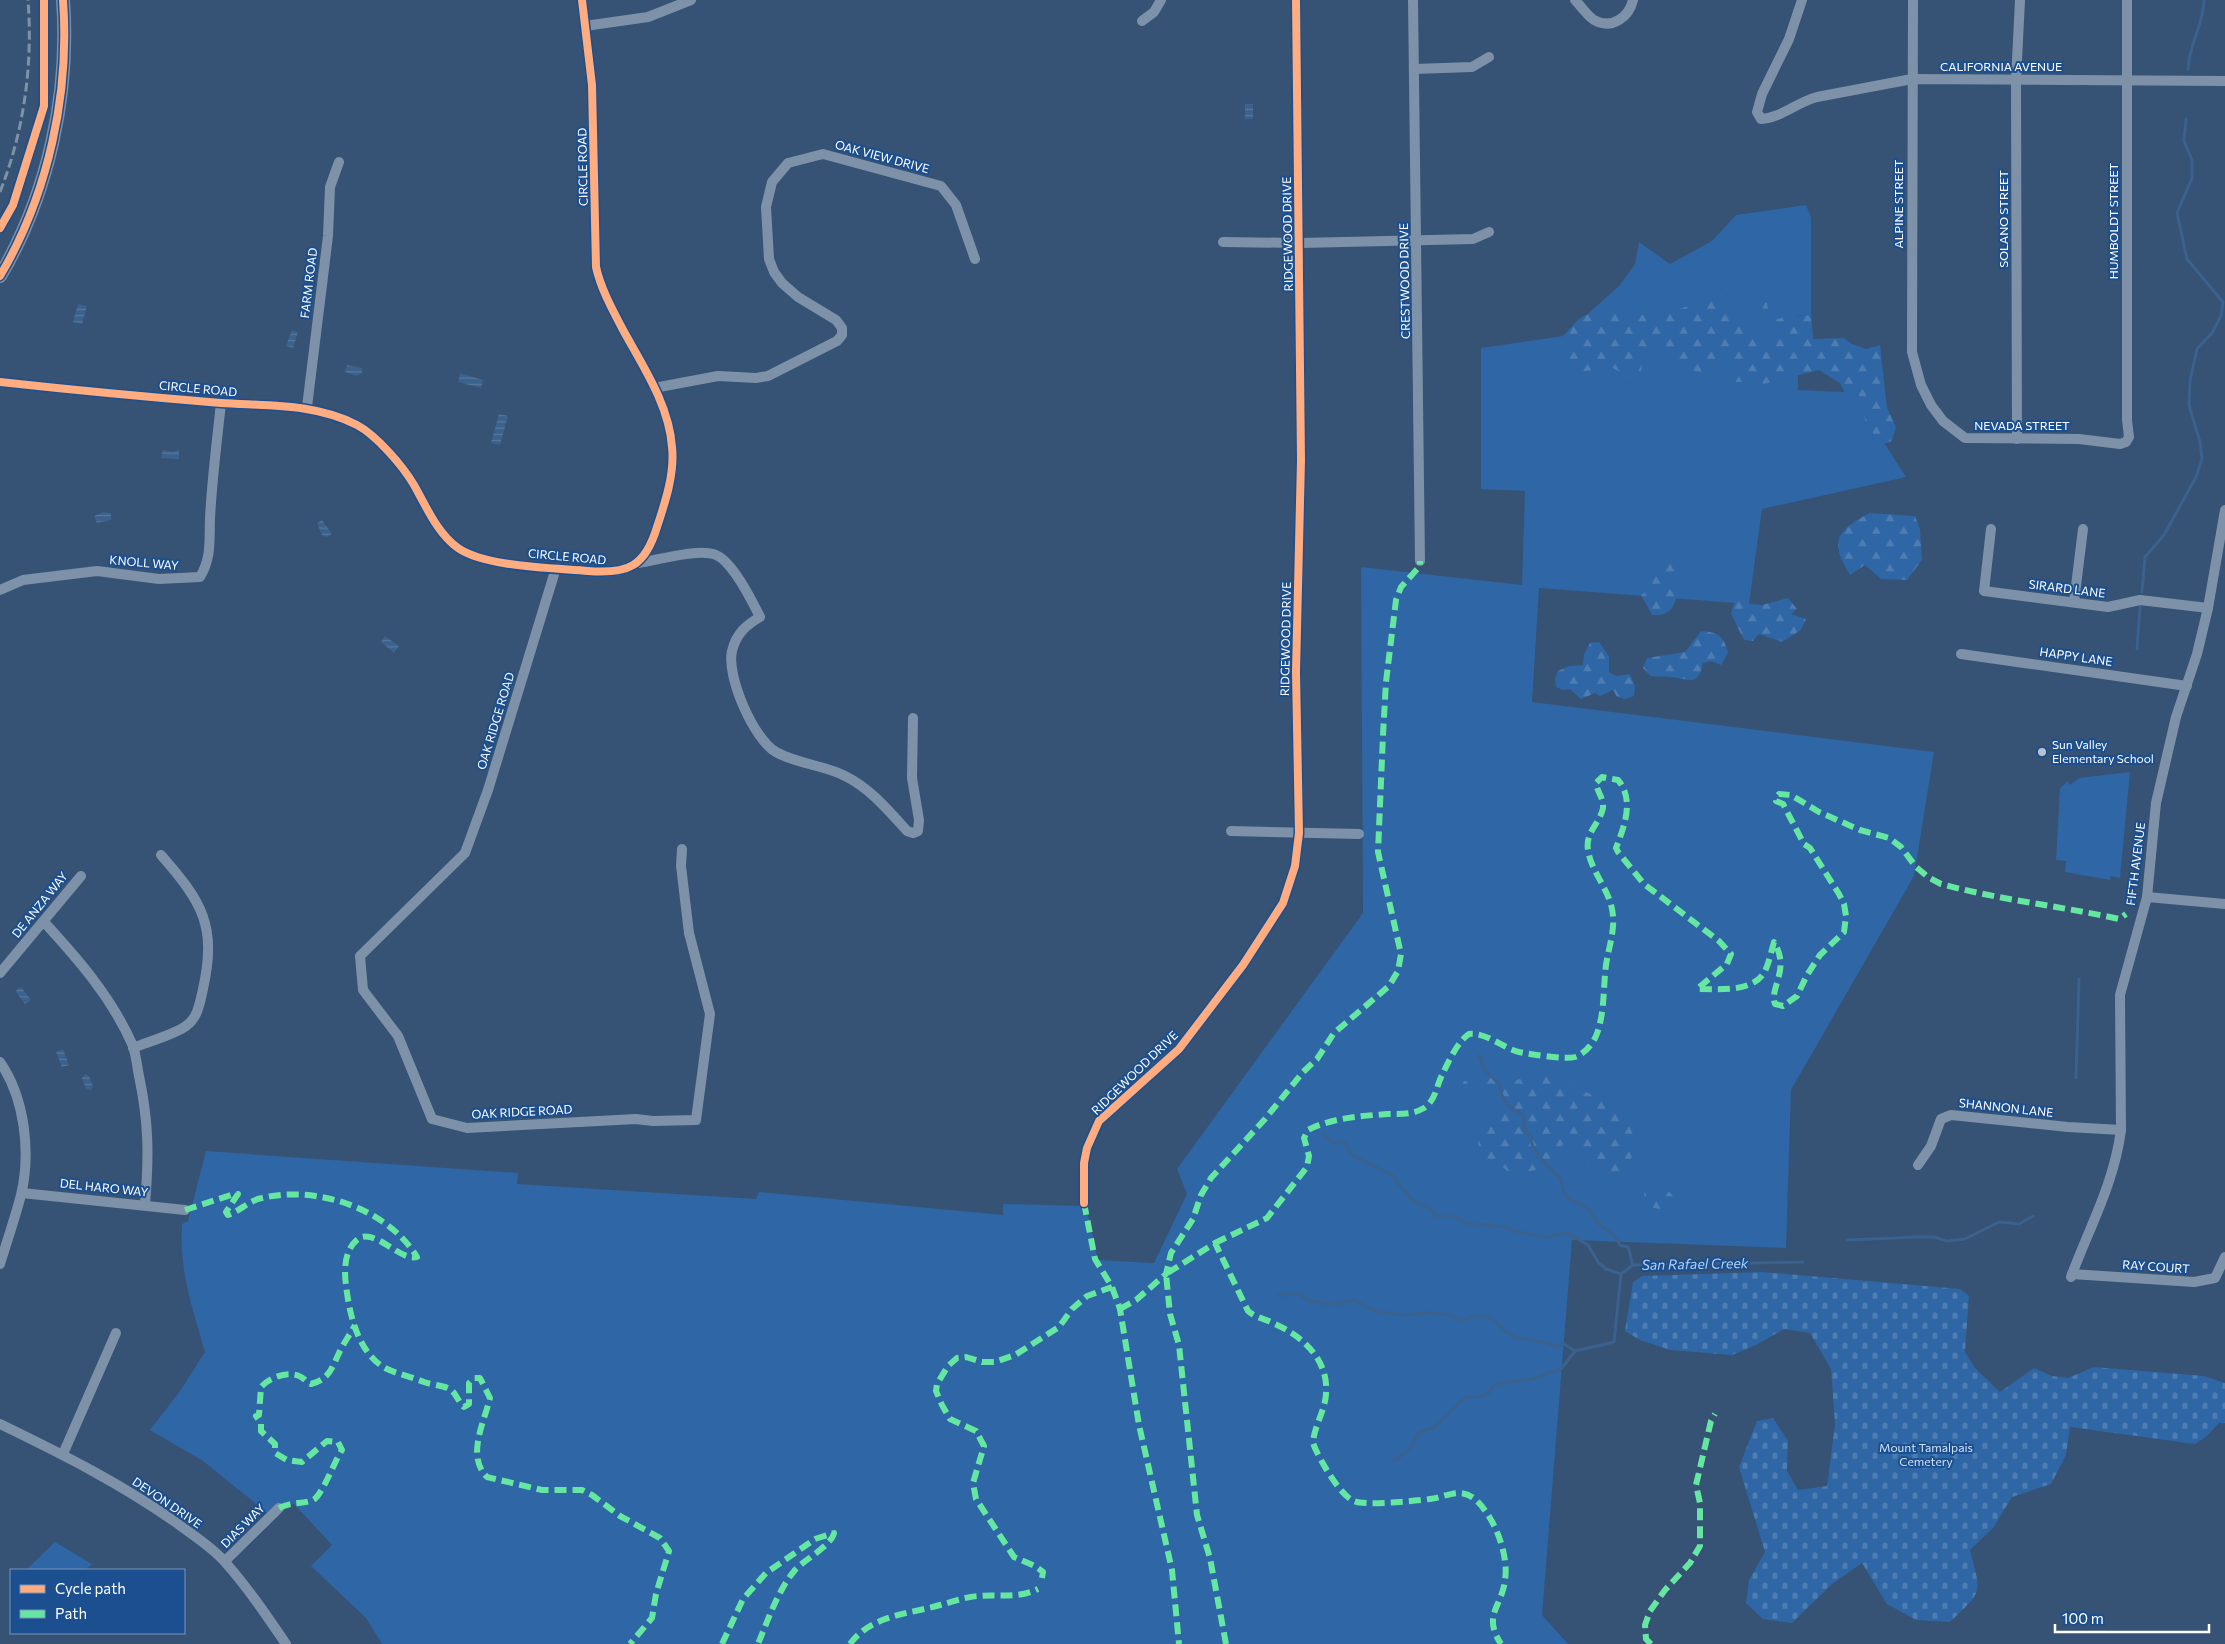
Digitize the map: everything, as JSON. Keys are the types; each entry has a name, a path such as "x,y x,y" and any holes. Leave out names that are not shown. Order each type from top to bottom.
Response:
{"main road":[{"path":"0,276 20,239 36,196 57,118 64,49 63,0"}],"street":[{"name":"CIRCLE ROAD","path":"0,382 221,403 307,407 357,425 370,434 410,478 432,517 456,547 473,557 602,572 622,571 640,563 654,538 663,509 669,479 672,448 666,417 654,388 598,279 596,267 595,141 592,85 582,0"},
{"path":"585,26 648,17 690,0"},
{"path":"1142,21 1154,12 1161,0"},
{"name":"RIDGEWOOD DRIVE","path":"1084,1203 1084,1163 1087,1148 1099,1121 1179,1049 1243,965 1284,903 1295,866 1299,833 1296,672 1301,460 1296,0"},
{"name":"CRESTWOOD DRIVE","path":"1413,0 1420,561"},
{"path":"1575,0 1594,20 1609,23 1621,20 1630,10 1633,0"},
{"name":"CALIFORNIA AVENUE","path":"1802,0 1789,39 1762,94 1758,112 1761,119 1781,113 1803,100 1912,80 2225,81"},
{"name":"ALPINE STREET","path":"1913,0 1912,352 1921,386 1931,405"},
{"name":"SOLANO STREET","path":"2017,439 2016,80 2020,0"},
{"name":"HUMBOLDT STREET","path":"2126,442 2129,437 2127,420 2127,0"},
{"path":"1414,69 1472,67 1489,57"},
{"name":"OAK VIEW DRIVE","path":"654,388 718,376 756,378 768,376 837,341 842,335 842,328 836,320 798,297 782,283 774,272 769,259 766,207 772,182 788,163 823,154 941,186 956,205 975,259"},
{"name":"FARM ROAD","path":"307,407 328,236 330,187 339,162"},
{"path":"1223,242 1300,243 1473,240 1489,232"},
{"name":"KNOLL WAY","path":"0,590 23,580 97,571 159,579 200,577 207,566 210,552 210,518 221,403"},
{"name":"NEVADA STREET","path":"1931,405 1943,421 1965,438 2079,439 2120,444 2126,442"},
{"name":"FIFTH AVENUE","path":"2071,1276 2099,1212 2119,1148 2121,1130 2120,995 2148,897 2156,802 2176,717 2187,686 2208,608 2225,510"},
{"path":"2074,602 2083,529"},
{"name":"SIRARD LANE","path":"1991,530 1984,591 2108,607 2148,600 2208,608"},
{"path":"640,563 699,553 714,554 725,560 760,618 744,626 732,652 734,680 744,708 767,745 776,753 845,776 867,790 907,832 913,833 918,831 919,820 912,778 913,718"},
{"name":"OAK RIDGE ROAD","path":"556,568 488,790 465,853 360,956 363,990 398,1036 432,1119 467,1128 636,1119 652,1121 696,1120 710,1014 689,933 681,866 682,849"},
{"name":"HAPPY LANE","path":"1961,654 2187,686"},
{"path":"1231,831 1359,834"},
{"path":"133,1048 187,1026 199,1010 208,966 209,938 201,910 184,881 161,855"},
{"name":"DE ANZA WAY","path":"0,973 80,876"},
{"path":"2148,897 2225,904"},
{"path":"44,922 88,970 112,1006 133,1048 147,1115 149,1159 145,1204"},
{"path":"0,1062 17,1097 24,1125 25,1156 22,1193 0,1264"},
{"name":"SHANNON LANE","path":"1918,1165 1930,1146 1941,1119 1952,1115 2068,1128 2121,1130"},
{"name":"DEL HARO WAY","path":"22,1193 145,1204 185,1210"},
{"name":"RAY COURT","path":"2071,1276 2194,1282 2215,1278 2225,1257"},
{"path":"62,1454 116,1333"},
{"name":"DEVON DRIVE","path":"0,1424 62,1454 146,1501 208,1546 225,1561 258,1602 286,1644"},
{"name":"DIAS WAY","path":"225,1561 279,1508"}],"green space":[{"path":"1806,205 1811,217 1811,315 1798,315 1798,390 1866,393 1863,410 1906,477 1762,509 1749,604 1539,588 1532,702 1934,752 1914,876 1791,1090 1786,1248 1572,1240 1542,1615 1568,1644 382,1644 366,1618 311,1566 332,1545 294,1504 279,1508 271,1516 203,1461 150,1430 180,1391 205,1352 187,1289 182,1258 182,1224 188,1221 206,1151 518,1173 517,1184 756,1199 759,1192 1003,1215 1003,1204 1086,1206 1098,1260 1154,1263 1187,1194 1177,1169 1363,913 1361,567 1522,585 1525,491 1481,489 1481,348 1563,336 1619,286 1635,264 1639,242 1670,264 1712,241 1736,215"},
{"path":"1721,295 1747,333 1761,342 1773,336 1773,320 1788,316 1811,315 1813,339 1844,338 1852,344 1866,349 1880,345 1887,408 1896,427 1892,441 1880,445 1865,420 1859,394 1846,395 1840,383 1819,370 1764,384 1760,381 1736,382 1730,367 1722,360 1712,365 1702,375 1667,355 1654,341 1644,350 1641,373 1630,378 1611,367 1580,372 1567,367 1563,336 1582,317 1600,312 1659,314"},
{"path":"1755,298 1767,303 1770,325 1767,326 1764,321 1756,320 1753,305"},
{"path":"1869,513 1915,516 1920,529 1922,560 1907,580 1881,579 1865,565 1850,575 1843,563 1839,553 1839,538 1849,526"},
{"path":"1661,559 1674,563 1677,576 1676,599 1670,611 1652,615 1641,595 1650,589 1646,571"},
{"path":"1742,595 1749,604 1762,605 1788,598 1797,609 1791,614 1806,619 1801,630 1782,642 1759,634 1753,641 1744,640 1731,614 1735,599"},
{"path":"1701,631 1712,632 1722,639 1728,653 1721,665 1711,661 1703,663 1699,676 1692,680 1650,676 1643,668 1647,658 1685,652"},
{"path":"1599,642 1609,656 1609,672 1616,676 1630,674 1635,686 1634,696 1625,699 1617,697 1613,690 1600,696 1595,693 1581,699 1570,689 1563,690 1556,687 1555,678 1558,671 1569,666 1583,665 1584,654 1590,643"},
{"path":"2130,772 2120,878 2110,876 2110,880 2065,872 2066,861 2056,860 2060,788 2068,781 2070,785 2079,778"},
{"path":"1541,1073 1561,1075 1576,1089 1600,1097 1630,1125 1636,1144 1627,1171 1605,1171 1591,1167 1581,1157 1569,1139 1545,1165 1532,1171 1510,1173 1494,1160 1481,1157 1478,1142 1491,1123 1498,1100 1481,1090 1489,1078 1513,1081"},
{"path":"1464,1081 1470,1081 1474,1087 1466,1100 1462,1098 1460,1090"},
{"path":"1652,1185 1667,1190 1674,1197 1680,1212 1674,1214 1645,1205 1644,1192"},
{"name":"Mount Tamalpais Cemetery","path":"1762,1272 1960,1289 1969,1296 1965,1352 1975,1368 2000,1392 2034,1368 2052,1376 2068,1378 2094,1367 2204,1376 2225,1383 2225,1423 2219,1423 2207,1436 2195,1444 2070,1427 2066,1455 2051,1484 2012,1497 1993,1528 1970,1550 1976,1575 1977,1590 1969,1603 1950,1622 1916,1620 1887,1604 1862,1563 1832,1584 1792,1623 1763,1619 1746,1603 1749,1580 1765,1552 1739,1467 1757,1421 1773,1418 1788,1441 1787,1471 1798,1490 1827,1486 1835,1424 1831,1369 1810,1333 1784,1329 1756,1345 1732,1355 1670,1350 1640,1340 1625,1331 1633,1282 1642,1276"},
{"path":"55,1542 92,1564 86,1569 27,1569"}],"shaded area":[{"path":"1245,104 1253,104 1253,119 1245,119"},
{"path":"78,304 87,306 82,324 73,322"},
{"path":"292,330 298,332 293,348 286,346"},
{"path":"347,365 362,368 362,373 357,376 345,372"},
{"path":"460,373 483,380 481,388 458,382"},
{"path":"499,414 508,416 500,445 491,443"},
{"path":"163,450 173,452 179,450 179,459 161,458"},
{"path":"103,512 111,513 111,520 97,523 94,516"},
{"path":"322,520 332,534 326,537 322,535 317,523"},
{"path":"385,636 399,646 394,653 381,642"},
{"path":"21,987 31,1000 25,1004 16,992"},
{"path":"63,1049 69,1065 62,1067 56,1052"},
{"path":"85,1074 89,1076 93,1086 91,1090 86,1089 82,1078"}],"waterway":[{"name":"San Rafael Creek","path":"2188,69 2191,51 2202,17 2204,0"},
{"name":"San Rafael Creek","path":"2142,592 2145,557 2164,535 2196,477 2202,459 2200,442 2189,405 2190,381 2197,349 2212,333 2221,316 2223,302 2187,259 2177,213 2192,178 2192,160 2184,141 2186,119"},
{"name":"San Rafael Creek","path":"2137,649 2140,607"},
{"name":"San Rafael Creek","path":"2076,1078 2079,979"},
{"path":"1479,1056 1485,1070 1500,1085 1502,1096 1506,1103 1522,1114 1525,1123 1523,1129 1531,1137 1537,1153 1561,1179 1565,1195 1572,1201 1588,1208 1599,1224 1612,1234 1620,1245 1628,1247 1633,1265"},
{"path":"1323,1134 1334,1143 1344,1142 1352,1155 1392,1175 1412,1200 1430,1208 1436,1216 1455,1216 1464,1223 1506,1227 1513,1231 1546,1237 1568,1233 1588,1245 1598,1262 1606,1269 1621,1274"},
{"name":"San Rafael Creek","path":"1847,1240 1917,1237 1934,1237 1947,1241 1965,1239 1999,1222 2019,1224 2033,1216"},
{"name":"San Rafael Creek","path":"1394,1461 1410,1449 1419,1432 1433,1428 1466,1397 1485,1396 1496,1384 1534,1379 1562,1368 1575,1351 1614,1342 1621,1274 1633,1265 1803,1262"},
{"path":"1279,1295 1299,1294 1309,1301 1334,1304 1354,1300 1375,1311 1404,1315 1428,1313 1452,1315 1460,1321 1476,1316 1487,1317 1494,1320 1507,1332 1516,1337 1544,1342 1554,1346 1564,1344 1575,1351"}],"railway":[{"path":"0,192 15,145 25,98 29,49 28,0"}],"marked path":[{"path":"1120,1309 1136,1300 1166,1274 1171,1253 1193,1219 1201,1195 1211,1178 1265,1119 1303,1072 1317,1059 1334,1033 1389,986 1398,971 1401,954 1378,852 1383,735 1386,682 1396,600 1401,587 1420,566 1420,561"},
{"path":"1215,1243 1267,1218 1307,1167 1309,1156 1304,1138 1308,1130 1346,1118 1410,1113 1428,1105 1453,1053 1469,1034 1482,1035 1519,1052 1556,1057 1575,1057 1582,1054 1590,1046 1596,1036 1601,1019 1606,965 1613,923 1610,901 1592,865 1588,850 1589,838 1603,808 1596,783 1602,777 1618,780 1626,796 1625,823 1616,848 1618,852 1644,884 1719,941 1731,954 1727,964 1697,989 1724,989 1751,984 1764,973 1774,942 1779,952 1780,961 1774,998 1775,1004 1783,1006 1797,996 1807,975 1820,955 1844,932 1846,916 1844,904 1810,848 1804,844 1783,804 1776,801 1776,797 1779,794 1791,795 1819,812 1860,830 1889,838 1901,847 1916,867 1928,877 1941,884 2119,919 2126,914"},
{"path":"185,1210 234,1194 238,1194 226,1212 228,1215 262,1198 283,1195 327,1198 369,1213 388,1225 404,1240 417,1257 403,1255 372,1237 358,1239 350,1249 346,1260 345,1273 347,1296 356,1331 362,1343 368,1353 385,1368 450,1389 464,1407 469,1404 469,1383 474,1378 480,1378 490,1398 478,1439 477,1449 481,1469 487,1477 542,1490 582,1490 592,1495 620,1516 660,1538 669,1551 656,1594 652,1618 630,1644"},
{"path":"1084,1203 1095,1259 1112,1287 1120,1309 1139,1425 1172,1570 1179,1644"},
{"path":"1226,1644 1210,1558 1197,1515 1179,1345 1170,1314 1166,1274 1215,1243 1248,1311 1286,1329 1296,1336 1305,1343 1319,1361 1326,1382 1326,1394 1313,1443 1324,1466 1348,1498 1368,1503 1390,1503 1423,1500 1459,1493 1470,1496 1483,1508 1495,1527 1505,1559 1505,1580 1493,1618 1493,1626 1501,1644"},
{"path":"1042,1578 1043,1572 1035,1566 1014,1557 976,1499 973,1483 984,1446 976,1431 950,1419 936,1391 937,1384 948,1366 957,1358 966,1357 982,1362 995,1362 1015,1355 1059,1327 1072,1309 1087,1296 1112,1287"},
{"path":"279,1508 289,1504 313,1500 317,1497 342,1450 338,1442 327,1441 302,1462 287,1460 275,1453 275,1444 261,1431 261,1423 256,1416 259,1415 261,1387 274,1378 285,1374 296,1375 311,1384 323,1378 331,1371 355,1325"},
{"path":"1651,1644 1646,1639 1645,1625 1650,1611 1665,1590 1690,1563 1700,1546 1700,1503 1696,1485 1711,1421 1715,1414"},
{"path":"722,1644 743,1599 766,1573 815,1539 834,1533 832,1538 799,1566 789,1578 774,1606 758,1644"},
{"path":"850,1644 869,1627 891,1617 968,1597 1015,1595 1038,1589"}],"cycle path":[{"path":"0,228 13,205 44,106 44,0"},
{"path":"0,276 17,245 31,212 43,178 52,143 63,71 63,0"},
{"path":"0,382 193,401 273,405 324,413 357,425 380,443 409,477 444,535 458,548 470,554 520,566 602,572 624,569 633,565 647,551 652,540 666,498 673,457 670,431 660,400 611,306 596,267 592,85 582,0"},
{"path":"1084,1203 1084,1163 1087,1148 1099,1121 1179,1049 1243,965 1283,903 1295,866 1299,833 1296,672 1301,460 1296,0"}],"place":[{"name":"Sun Valley Elementary School","path":"2042,752"}]}
